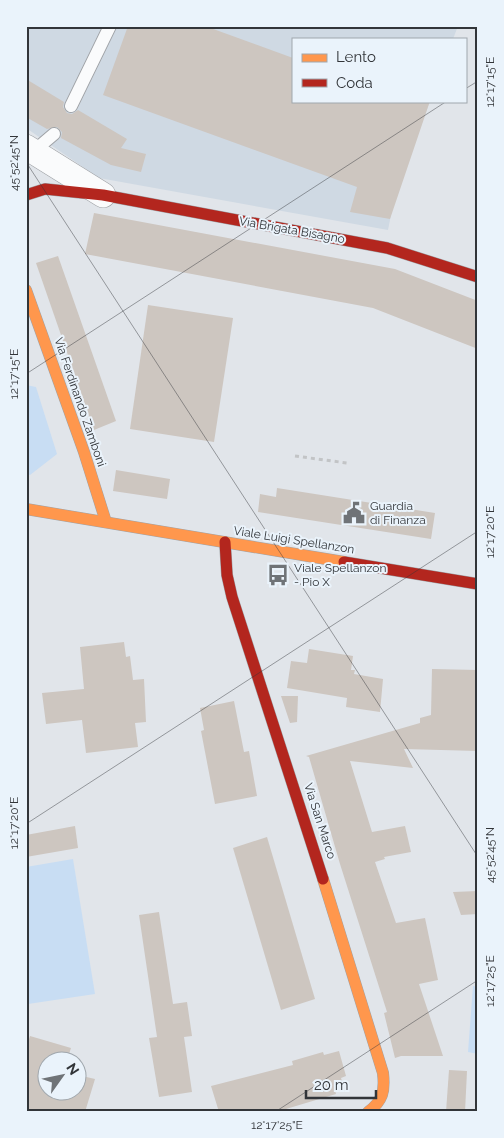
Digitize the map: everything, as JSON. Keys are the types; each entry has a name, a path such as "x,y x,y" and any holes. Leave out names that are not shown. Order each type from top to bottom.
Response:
{"street":[{"name":"Via Brigata Bisagno","path":"29,153 103,196"},
{"name":"Via Brigata Bisagno","path":"26,195 45,189 103,196 387,248 478,277"},
{"name":"Via Ferdinando Zamboni","path":"26,290 84,452 106,522"},
{"name":"Viale Luigi Spellanzon","path":"26,509 478,584"},
{"name":"Via San Marco","path":"225,542 227,575 232,597 305,819 383,1073 386,1088 384,1098 372,1109"}],"lane":[{"path":"71,106 110,26"},
{"path":"29,153 54,134"}],"path":[{"path":"295,456 347,463"}],"shaded area":[{"path":"26,26 458,26 453,38 292,38 292,102 430,102 394,200 388,230 99,178 26,128"},
{"path":"26,385 36,387 57,454 30,475 26,474"},
{"path":"73,859 95,994 28,1004 26,990 26,867"},
{"path":"473,986 478,987 478,1054 468,1052"}],"building":[{"path":"128,26 205,26 292,58 292,102 430,102 390,219 350,212 357,187 103,95"},
{"path":"26,79 64,102 63,107 67,113 72,114 78,110 127,139 121,148 146,154 141,172 111,165 61,138 62,132 57,127 47,129 26,117"},
{"path":"94,213 395,269 478,301 478,349 373,308 85,254"},
{"path":"58,256 116,421 94,430 36,263"},
{"path":"148,305 233,318 214,442 130,429"},
{"path":"116,470 170,479 167,499 113,491"},
{"name":"Guardia di Finanza","path":"277,488 435,513 431,539 258,512 260,494 276,497"},
{"path":"124,642 126,657 130,656 133,680 144,679 146,722 135,723 138,747 86,753 82,720 46,724 42,693 84,689 80,647"},
{"path":"309,649 353,656 351,670 355,670 354,674 383,679 380,712 346,707 347,698 287,688 291,661 307,663"},
{"path":"432,669 478,670 478,751 404,749 413,768 350,761 372,832 405,826 411,852 384,857 385,859 375,862 396,923 425,918 438,980 419,984 443,1056 401,1056 395,1058 384,1013 387,1012 340,864 309,757 306,756 420,723 420,718 431,715"},
{"path":"281,696 298,696 297,722 290,723"},
{"path":"234,701 244,752 249,751 257,796 215,804 201,731 204,730 200,708"},
{"path":"75,826 78,848 26,857 26,835"},
{"path":"267,837 315,999 281,1010 233,848"},
{"path":"478,891 478,914 461,915 453,892"},
{"path":"159,912 173,1004 187,1002 192,1036 184,1037 192,1092 159,1097 149,1038 157,1037 139,915"},
{"path":"30,1036 71,1048 70,1050 38,1050 38,1100 88,1100 88,1077 95,1079 85,1112 34,1112 26,1110 26,1048"},
{"path":"339,1051 346,1076 341,1078 343,1084 334,1087 336,1094 276,1112 219,1112 211,1086 293,1065 292,1061 323,1052 324,1055"},
{"path":"449,1070 467,1071 465,1112 446,1112"}],"traffic: slow":[{"path":"26,290 84,452 106,522"},
{"path":"26,509 344,562"},
{"path":"323,879 383,1073 384,1085 382,1095 377,1104 368,1112"}],"traffic: jam":[{"path":"26,195 45,189 103,195 387,248 478,277"},
{"path":"225,542 227,575 232,597 323,879"},
{"path":"344,562 478,584"}],"place":[{"name":"Guardia di Finanza","path":"354,513"},
{"name":"Viale Spellanzon - Pio X","path":"278,575"}]}
